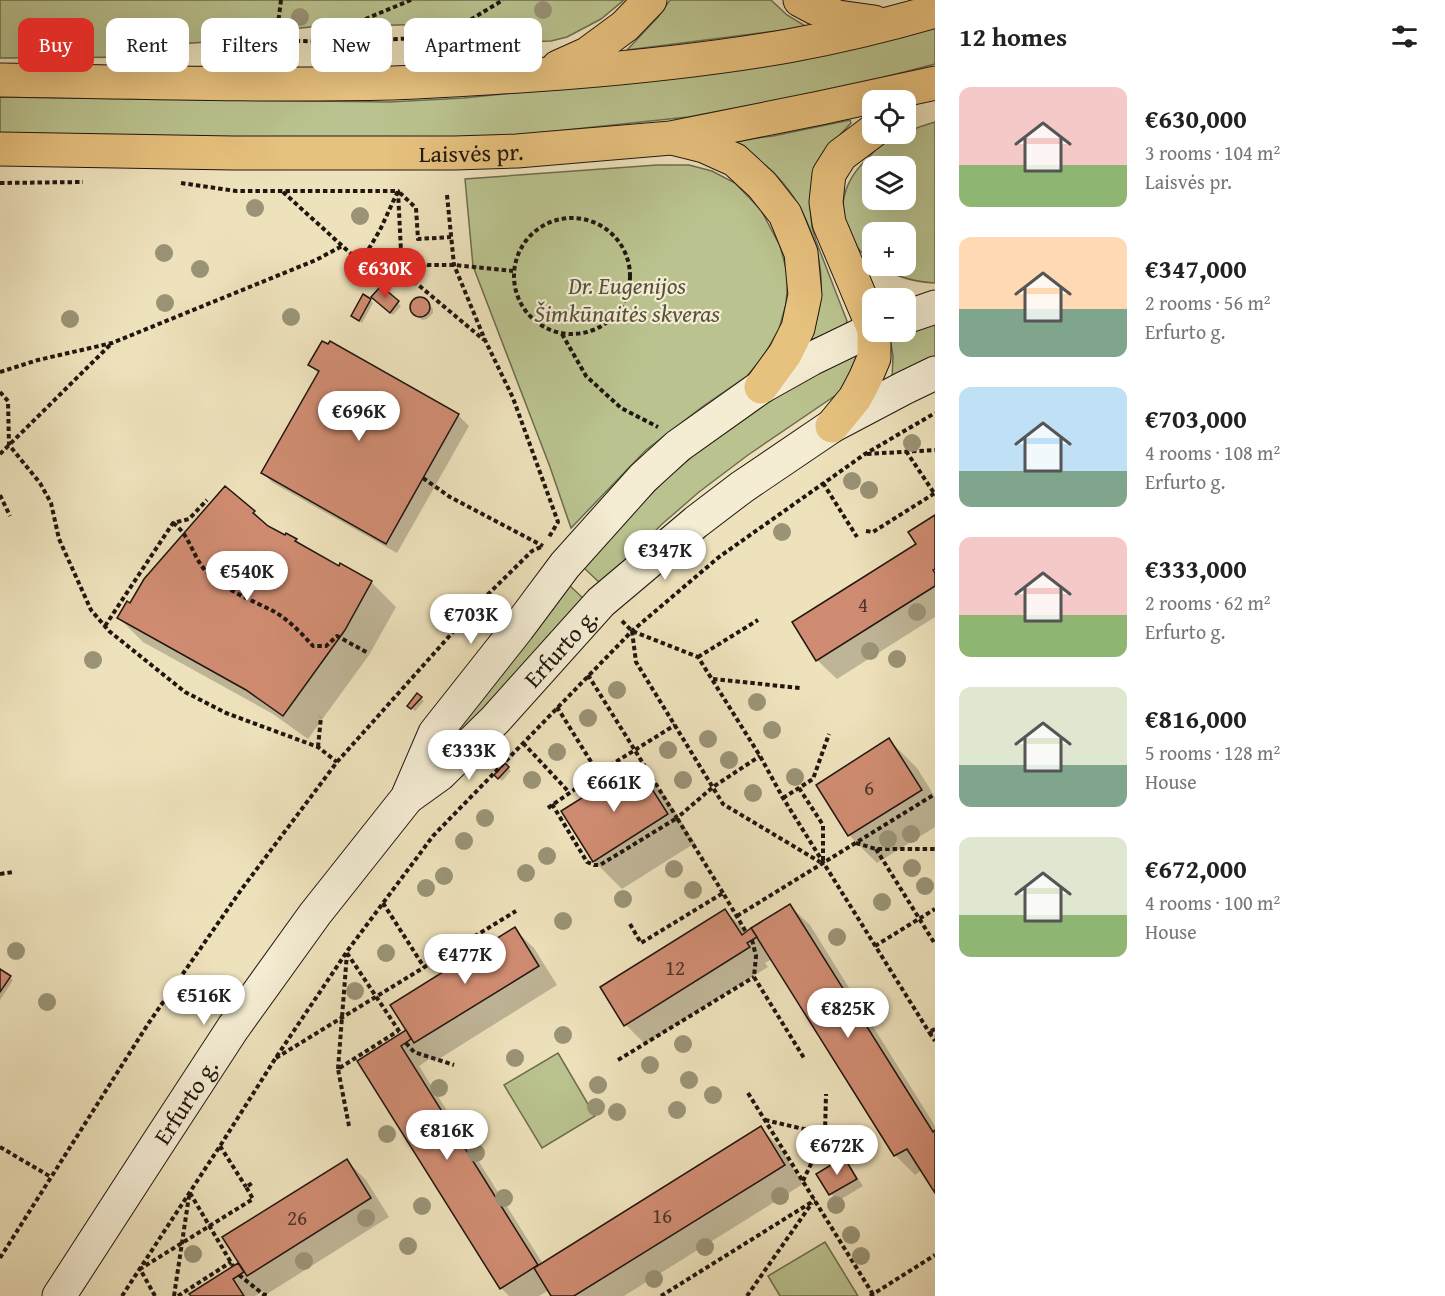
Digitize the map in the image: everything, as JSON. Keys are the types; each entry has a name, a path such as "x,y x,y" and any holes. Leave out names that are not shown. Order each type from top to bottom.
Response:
{"main road":[{"path":"541,74 587,54 625,26 650,0"},
{"path":"800,0 838,17 890,24"},
{"path":"0,80 268,84 393,83 481,79 694,60 789,46 890,24 935,11"},
{"name":"Laisvės pr.","path":"0,149 233,153 517,151 671,138 935,83"},
{"path":"916,104 935,92"},
{"path":"671,138 704,146 735,160 762,185 785,214 801,253 805,295 798,328 785,354 761,387"},
{"path":"862,139 841,155 829,174 826,202 828,223 862,303"},
{"path":"832,426 855,398 865,379 873,358 873,342"}],"street":[{"path":"916,314 935,307"},
{"name":"Erfurto g.","path":"60,1296 233,1029 315,914 406,798 435,734 565,565 642,478 686,440 761,387 862,334"},
{"name":"Erfurto g.","path":"406,798 440,774 495,720 601,602 696,522 742,487 832,426 935,373"}],"path":[{"path":"281,0 276,40 311,41"},
{"path":"368,18 411,0"},
{"path":"392,39 442,37 503,0"},
{"path":"0,183 84,182"},
{"path":"179,183 236,191 398,191 416,208 418,239 451,237"},
{"path":"282,191 382,282 416,283"},
{"path":"398,191 401,251 416,283 485,340"},
{"path":"361,262 380,230 398,191"},
{"path":"0,1258 148,1024 241,890 337,762 478,604 532,551 543,546 558,522 513,398 485,340 454,264 447,195"},
{"path":"572,216 593,220 612,232 625,249 631,270 629,292 620,311 604,326 584,334 562,334 541,326 525,312 515,292 513,271 519,250 532,232 551,221 572,216"},
{"path":"0,372 38,360 112,343 316,261 342,246"},
{"path":"401,251 412,260 428,265 454,264 513,271"},
{"path":"562,334 586,376 621,408 686,440"},
{"path":"0,454 112,343"},
{"path":"0,392 8,401 9,445 40,483 51,503 59,539 91,610 105,626 185,692 225,713 318,747 337,762"},
{"path":"122,1296 275,1059 347,953 433,836 632,631 719,556 865,454 935,414"},
{"path":"865,454 935,450"},
{"path":"866,531 873,532 935,493 906,451"},
{"path":"423,478 457,501 543,546"},
{"path":"823,483 857,537"},
{"path":"0,495 10,516"},
{"path":"105,626 173,523 189,519 207,500"},
{"path":"173,523 180,528 204,569 225,586 278,614 296,627 313,646 326,646 337,636 368,653"},
{"path":"698,657 758,620"},
{"path":"632,631 698,657 823,863 935,1041"},
{"path":"632,631 636,662 723,804 823,863"},
{"path":"588,675 747,932"},
{"path":"712,679 800,688"},
{"path":"558,707 598,773"},
{"path":"318,747 321,717"},
{"path":"675,725 550,806 587,862 600,865 676,818 713,787 760,756"},
{"path":"783,798 813,779 829,734"},
{"path":"523,743 569,792"},
{"path":"799,788 823,825 823,863"},
{"path":"737,916 935,794"},
{"path":"855,843 876,849 935,849"},
{"path":"876,849 935,944"},
{"path":"0,874 13,872"},
{"path":"630,924 641,943 723,893"},
{"path":"383,903 424,967"},
{"path":"875,946 934,908"},
{"path":"275,1059 516,911"},
{"path":"752,940 756,956 754,977 804,1058"},
{"path":"338,1069 399,1032 347,953"},
{"path":"347,953 338,1069 349,1126"},
{"path":"618,1059 754,977"},
{"path":"929,1032 935,1029"},
{"path":"929,1032 935,1036"},
{"path":"406,1043 414,1052 454,1065"},
{"path":"748,1094 872,1295 935,1255"},
{"path":"803,1181 825,1134 826,1094"},
{"path":"765,1120 855,1141"},
{"path":"140,1269 253,1198 220,1146"},
{"path":"0,1147 51,1177"},
{"path":"246,1187 254,1182"},
{"path":"176,1296 232,1264 190,1192"},
{"path":"176,1296 190,1192"},
{"path":"661,1296 815,1200"},
{"path":"747,1296 815,1200"},
{"path":"140,1269 155,1296"},
{"path":"239,1275 263,1294 269,1296"}],"green space":[{"path":"0,0 624,0 601,19 567,37 542,41 542,18 404,18 404,25 392,25 392,18 311,18 311,27 299,28 299,18 201,18 201,42 189,43 189,18 106,18 106,57 94,57 94,18 18,18 18,58 0,58"},
{"path":"670,0 771,0 787,15 807,27 627,50 658,17"},
{"path":"935,27 935,64 846,87 688,117 528,134 394,142 0,135 0,97 389,102 464,98 753,68"},
{"path":"850,120 851,123 839,136 810,206 816,241 847,321 846,324 812,339 820,306 821,279 810,228 794,197 783,183 772,171 731,141 773,136"},
{"path":"935,122 935,283 900,276 916,276 916,222 862,222 862,253 851,239 845,226 843,212 848,185 862,165 862,210 916,210 916,156 870,156 882,144 916,144 916,129"},
{"name":"Dr. Eugenijos Šimkūnaitės skveras","path":"657,165 689,165 712,171 735,183 761,210 780,246 788,276 786,304 779,329 763,357 747,376 646,450 571,528 473,266 465,179"},
{"path":"935,323 935,360 892,380 893,356 891,342 916,342 916,330"},
{"path":"853,355 859,357 839,393 748,455 699,492 661,525 602,585 583,567 620,525 667,478 693,456 776,397"},
{"path":"568,584 586,601 418,781"},
{"path":"558,1053 595,1116 542,1148 504,1085"},
{"path":"825,1242 858,1296 780,1296 768,1276"}],"building":[{"path":"381,286 399,301 390,313 371,297"},
{"path":"363,294 371,299 359,321 351,316"},
{"path":"420,297 427,300 430,307 427,314 420,317 413,314 410,307 413,300"},
{"path":"322,341 328,344 330,341 459,414 386,544 261,473 319,371 308,365"},
{"path":"225,486 255,511 253,513 268,526 285,535 286,533 297,539 295,541 339,566 340,563 372,581 345,630 283,716 246,690 117,618 127,601 130,603 144,579"},
{"path":"935,515 935,569 933,570 935,586 816,661 792,622 916,544 908,532"},
{"path":"417,693 422,697 411,709 407,706"},
{"path":"889,738 922,790 848,836 816,785"},
{"path":"505,763 509,767 498,779 494,775"},
{"path":"636,764 668,814 593,862 561,811"},
{"path":"790,904 933,1132 935,1130 935,1193 907,1149 894,1156 751,928"},
{"path":"725,909 742,935 751,928 757,937 747,943 750,947 624,1026 600,987"},
{"path":"515,927 539,966 414,1043 390,1005"},
{"path":"0,969 11,976 0,992"},
{"path":"406,1030 411,1039 401,1046 538,1265 500,1289 357,1061"},
{"path":"761,1126 785,1165 574,1296 551,1296 534,1268"},
{"path":"844,1157 857,1179 829,1195 816,1174"},
{"path":"347,1159 371,1198 247,1276 222,1237"},
{"path":"238,1263 244,1272 233,1279 244,1296 191,1296 189,1294"}]}
